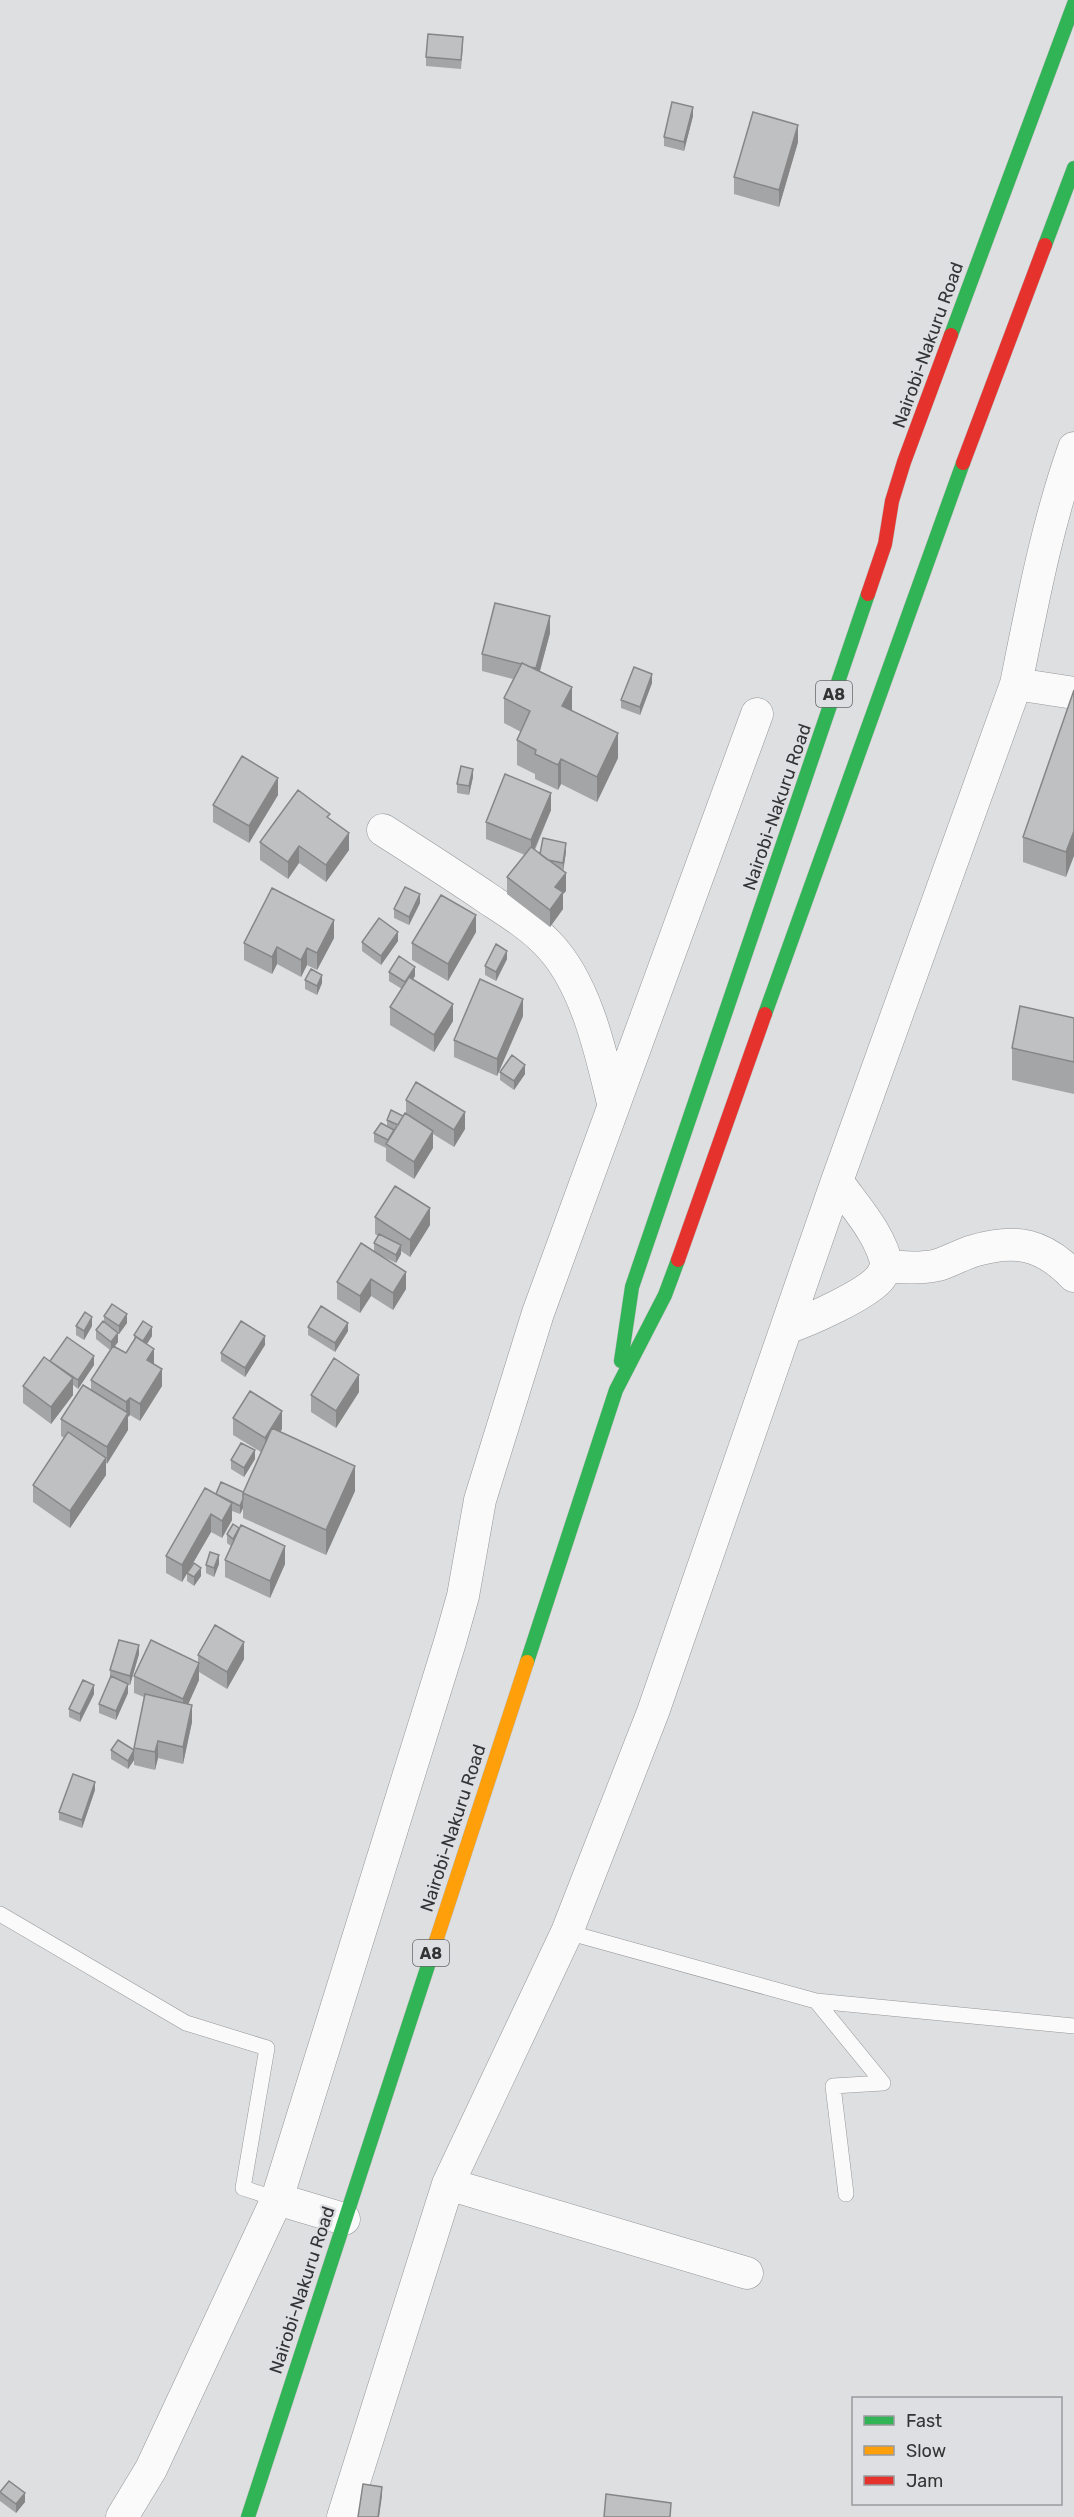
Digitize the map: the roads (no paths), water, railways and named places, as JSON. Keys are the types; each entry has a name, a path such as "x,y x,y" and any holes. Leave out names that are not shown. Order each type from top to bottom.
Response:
{"highway":[{"name":"Nairobi-Nakuru Road","path":"616,1390 632,1287 885,544 892,501 904,462 1074,4"},
{"name":"Nairobi-Nakuru Road","path":"248,2517 616,1390 665,1294 931,547 1074,168"}],"street":[{"path":"343,2517 448,2184 567,1932 653,1712 837,1181 1016,684 1032,602 1071,470"},
{"path":"1016,684 1074,693"},
{"path":"122,2517 151,2469 277,2199 450,1642 463,1596 480,1500 538,1313 757,714"},
{"path":"383,830 522,921 549,945 569,972 585,1008 601,1053 613,1103"},
{"path":"786,1328 804,1322 867,1289 880,1278 887,1266 885,1254 879,1243 837,1181"},
{"path":"887,1266 914,1269 938,1265 975,1251 1026,1244 1044,1251 1061,1262 1074,1276"},
{"path":"448,2184 747,2273"},
{"path":"277,2199 344,2219"}],"lane":[{"path":"0,1914 186,2023 267,2048 243,2188 277,2199"},
{"path":"567,1932 816,2001 1074,2026"},
{"path":"816,2001 883,2083 833,2086 846,2194"}]}
